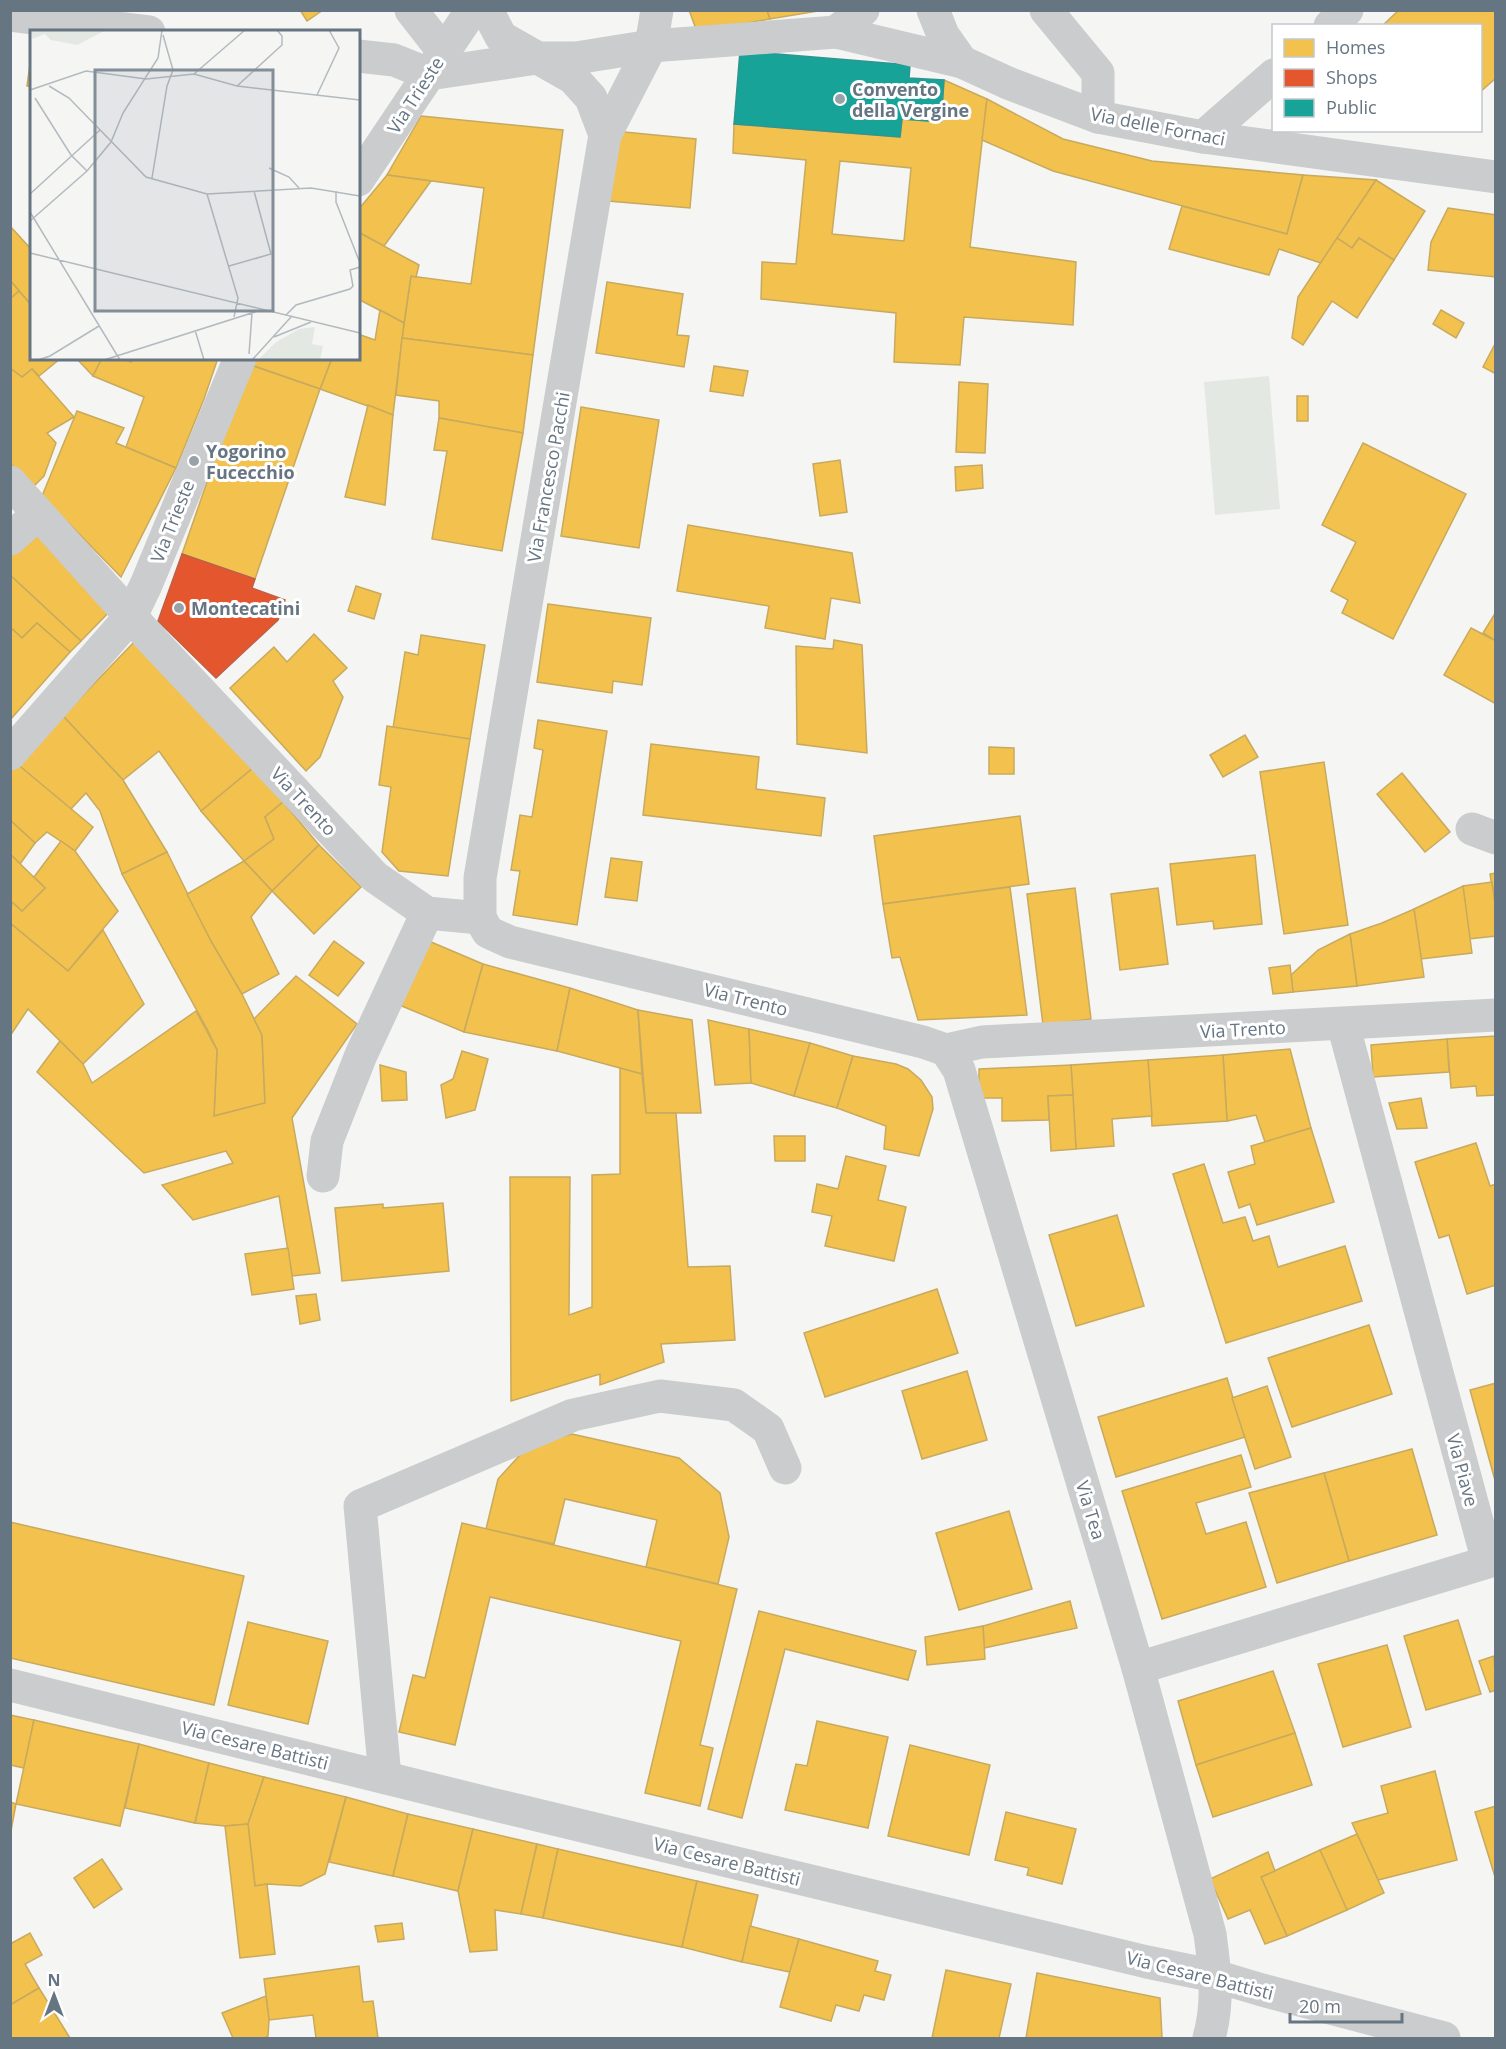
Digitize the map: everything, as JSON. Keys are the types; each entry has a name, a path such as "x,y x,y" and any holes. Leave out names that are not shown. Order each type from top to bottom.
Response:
{"street":[{"path":"360,56 436,63 411,10"},
{"name":"Via Trieste","path":"360,177 472,10"},
{"path":"487,10 501,37 573,78 591,98 605,135"},
{"name":"Via Francesco Pacchi","path":"480,918 480,878 605,135 651,46 657,10"},
{"path":"836,32 862,10"},
{"path":"933,10 943,35 962,62"},
{"path":"1046,10 1098,73 1098,117"},
{"path":"1332,24 1347,10"},
{"path":"10,15 133,30"},
{"name":"Via delle Fornaci","path":"436,63 576,58 651,46 836,32 962,62 1008,83 1098,117 1203,137 1496,177"},
{"path":"1203,137 1272,77"},
{"name":"Via Trieste","path":"10,754 131,616 239,360"},
{"name":"Via Trento","path":"10,482 131,616 375,877 427,913 480,918 488,932 510,942 923,1042 946,1050 982,1042 1496,1015"},
{"path":"10,539 38,514"},
{"path":"323,1176 327,1141 361,1055 427,913"},
{"name":"Via Piave","path":"1138,1668 1488,1562 1343,1024"},
{"name":"Via Tea","path":"946,1050 959,1070 1138,1668 1210,1934 1215,1976 1215,2016 1209,2038"},
{"path":"385,1777 360,1506 573,1415 660,1396 734,1405 768,1429 785,1468"},
{"name":"Via Cesare Battisti","path":"10,1685 503,1807 1215,1976 1428,2037"}],"shaded area":[{"path":"1269,376 1280,509 1215,515 1204,382"}],"building: Homes":[{"path":"300,10 323,10 307,21"},
{"path":"689,10 767,10 770,19 697,32"},
{"path":"767,10 824,10 770,19"},
{"path":"1399,10 1496,10 1496,78 1482,90 1482,24 1384,24"},
{"path":"30,64 30,87 27,86"},
{"path":"944,80 987,99 970,247 1076,262 1073,325 964,317 960,365 894,362 896,313 761,299 762,262 796,264 806,160 733,153 734,124 900,137 902,119 941,122","holes":["840,161 911,168 904,241 832,234"]},
{"path":"987,99 1063,139 1152,161 1303,175 1287,234 1053,171 982,140"},
{"path":"421,116 563,130 533,355 402,338 411,276 471,284 484,188 387,175"},
{"path":"614,131 696,139 690,208 608,201"},
{"path":"387,175 431,181 384,246 360,233 360,208"},
{"path":"1303,175 1376,180 1321,263 1279,249 1269,275 1169,249 1182,206 1287,234"},
{"path":"1376,180 1425,211 1394,260 1359,238 1352,248 1337,238"},
{"path":"1448,208 1496,215 1496,277 1428,270 1431,242"},
{"path":"10,226 30,248 30,304 10,280"},
{"path":"360,233 419,265 416,277 411,276 404,323 360,300"},
{"path":"1337,238 1352,248 1359,238 1394,260 1357,318 1332,301 1303,345 1292,338 1298,297"},
{"path":"10,280 19,291 10,299"},
{"path":"607,282 683,294 677,335 689,336 684,367 596,353"},
{"path":"19,291 30,304 30,360 59,360 39,376 32,369 22,377 10,368 10,299"},
{"path":"380,310 404,323 393,415 320,389 331,360 360,360 360,335 375,340"},
{"path":"1441,310 1464,323 1456,338 1433,324"},
{"path":"402,338 533,355 523,433 439,418 439,401 396,395"},
{"path":"1496,342 1496,374 1483,367"},
{"path":"78,360 101,360 93,376"},
{"path":"101,360 131,362 132,360 217,360 176,468 126,447 144,397 93,376"},
{"path":"251,360 331,360 320,389 248,364"},
{"path":"248,364 320,389 255,579 182,554"},
{"path":"714,366 748,371 743,396 710,391"},
{"path":"10,368 22,377 32,369 74,417 47,433 56,443 44,476 33,487 10,463"},
{"path":"959,382 988,384 985,453 956,452"},
{"path":"1297,396 1308,396 1308,421 1297,421"},
{"path":"368,405 393,415 385,505 345,497"},
{"path":"581,407 659,420 639,548 561,536"},
{"path":"77,411 124,428 116,443 176,468 121,577 42,496"},
{"path":"439,418 523,433 502,551 432,539 447,451 434,450"},
{"path":"1363,443 1466,494 1393,639 1342,613 1348,600 1331,591 1356,542 1322,525"},
{"path":"840,460 847,512 820,516 813,464"},
{"path":"982,465 983,488 956,491 955,467"},
{"path":"688,525 852,553 860,603 831,598 825,639 765,628 769,606 677,591"},
{"path":"33,529 113,608 81,641 10,575 10,554"},
{"path":"10,575 81,641 70,652 37,623 22,638 10,627"},
{"path":"356,586 381,594 374,619 348,611"},
{"path":"548,604 651,618 642,685 613,681 612,693 537,682"},
{"path":"1496,612 1496,641 1483,633"},
{"path":"37,623 70,652 10,720 10,627 22,638"},
{"path":"1471,628 1496,641 1496,704 1444,675"},
{"path":"314,634 347,668 333,681 343,697 320,757 306,771 230,688 274,647 287,662"},
{"path":"421,635 485,645 470,739 393,728 405,652 418,655"},
{"path":"834,640 862,645 867,753 797,744 796,646 833,649"},
{"path":"134,642 253,768 201,811 159,751 123,780 63,716"},
{"path":"63,716 123,780 167,852 122,874 100,811 86,793 70,810 16,763"},
{"path":"538,720 607,731 577,925 513,915 520,871 511,870 520,815 532,817 543,750 534,748"},
{"path":"387,726 470,739 448,876 399,871 382,852 391,787 379,785"},
{"path":"1245,735 1258,757 1223,777 1210,755"},
{"path":"651,744 759,757 756,789 825,798 821,836 643,815"},
{"path":"989,747 1014,748 1014,774 989,774"},
{"path":"1324,762 1348,925 1284,934 1260,772"},
{"path":"16,763 93,827 75,851 47,832 35,843 10,820 10,770"},
{"path":"253,768 283,802 265,817 274,839 244,861 201,811"},
{"path":"1402,773 1450,832 1425,852 1377,794"},
{"path":"283,802 319,845 272,891 244,861 274,839 265,817"},
{"path":"1020,816 1029,884 883,904 874,836"},
{"path":"10,820 35,843 20,864 10,854"},
{"path":"61,841 75,851 118,911 68,971 10,923 12,901 22,911 45,888 34,877"},
{"path":"319,845 361,887 314,934 272,891"},
{"path":"167,852 211,941 242,994 262,1035 265,1103 214,1116 217,1050 122,874"},
{"path":"10,854 45,888 22,911 10,900"},
{"path":"1255,855 1262,924 1214,929 1213,921 1177,925 1170,864"},
{"path":"611,858 642,862 637,901 605,897"},
{"path":"244,861 272,891 251,917 279,974 242,994 187,894"},
{"path":"1496,873 1496,911 1490,874"},
{"path":"1492,882 1496,911 1496,936 1469,939 1463,886"},
{"path":"1463,886 1472,953 1421,959 1414,909"},
{"path":"1010,887 1027,1015 918,1020 900,957 892,958 883,904"},
{"path":"1075,888 1091,1019 1043,1025 1027,894"},
{"path":"1158,888 1168,964 1120,970 1111,894"},
{"path":"1414,909 1424,977 1357,986 1350,934"},
{"path":"10,923 68,971 103,930 144,1004 83,1064 28,1009 10,1036"},
{"path":"1350,934 1357,986 1293,992 1291,975 1318,950"},
{"path":"424,939 483,964 464,1032 397,1004"},
{"path":"334,941 364,963 338,996 309,975"},
{"path":"483,964 570,988 557,1051 464,1032"},
{"path":"1290,965 1293,992 1273,994 1269,968"},
{"path":"296,976 357,1024 292,1118 320,1273 292,1276 279,1196 193,1220 162,1185 233,1163 226,1151 144,1173 37,1072 60,1041 83,1064 92,1083 196,1011 217,1050 214,1116 265,1103 262,1035 254,1019"},
{"path":"570,988 638,1010 642,1074 557,1051"},
{"path":"638,1010 692,1020 701,1113 646,1113"},
{"path":"708,1020 749,1029 751,1083 715,1085"},
{"path":"749,1029 810,1043 794,1096 751,1083"},
{"path":"1496,1036 1496,1095 1477,1096 1476,1086 1451,1088 1447,1039"},
{"path":"1447,1039 1449,1072 1373,1077 1371,1045"},
{"path":"810,1043 853,1056 837,1108 794,1096"},
{"path":"1290,1049 1311,1128 1265,1142 1256,1115 1227,1121 1223,1055"},
{"path":"462,1051 488,1059 475,1110 446,1118 441,1085 453,1079"},
{"path":"1223,1055 1227,1121 1152,1126 1148,1060"},
{"path":"853,1056 896,1064 908,1069 921,1080 932,1097 933,1109 919,1156 884,1149 886,1126 837,1108"},
{"path":"1148,1060 1152,1116 1112,1119 1114,1146 1076,1149 1071,1065"},
{"path":"380,1065 406,1072 407,1100 382,1101"},
{"path":"1071,1065 1073,1095 1048,1096 1049,1120 1002,1121 1002,1098 979,1098 979,1069"},
{"path":"620,1068 642,1074 646,1113 676,1113 688,1267 730,1266 735,1340 661,1344 664,1362 600,1385 600,1374 511,1401 510,1177 570,1177 569,1315 592,1307 592,1175 620,1174"},
{"path":"1073,1095 1076,1149 1051,1151 1048,1096"},
{"path":"1421,1098 1427,1128 1397,1129 1389,1103"},
{"path":"1311,1128 1334,1202 1257,1225 1250,1204 1239,1208 1228,1172 1255,1164 1251,1146"},
{"path":"774,1136 805,1136 805,1161 775,1161"},
{"path":"1476,1143 1490,1186 1496,1184 1496,1285 1467,1294 1449,1235 1439,1238 1415,1162"},
{"path":"846,1156 886,1166 878,1200 906,1207 894,1261 825,1246 832,1216 812,1212 817,1184 838,1189"},
{"path":"1204,1164 1223,1223 1245,1217 1253,1241 1269,1236 1278,1267 1345,1246 1362,1301 1226,1343 1173,1174"},
{"path":"443,1203 449,1271 342,1281 335,1208 383,1204 383,1208"},
{"path":"1117,1215 1144,1306 1076,1326 1049,1235"},
{"path":"288,1248 294,1289 252,1295 245,1254"},
{"path":"937,1289 958,1353 825,1397 804,1333"},
{"path":"316,1294 320,1320 300,1324 296,1296"},
{"path":"1369,1325 1392,1394 1292,1427 1268,1358"},
{"path":"967,1371 987,1440 922,1459 902,1391"},
{"path":"1227,1378 1245,1437 1116,1477 1098,1417"},
{"path":"1496,1383 1496,1484 1470,1390"},
{"path":"1267,1386 1291,1457 1255,1469 1232,1398"},
{"path":"572,1434 679,1458 720,1493 729,1537 718,1584 646,1567 657,1520 565,1499 554,1544 486,1529 498,1479 529,1445"},
{"path":"1412,1449 1437,1535 1349,1561 1324,1473"},
{"path":"1241,1455 1251,1487 1196,1503 1206,1534 1246,1522 1266,1587 1162,1619 1122,1491"},
{"path":"1324,1473 1349,1561 1277,1583 1249,1493"},
{"path":"1009,1511 1032,1589 959,1610 936,1533"},
{"path":"10,1522 244,1576 214,1705 10,1658"},
{"path":"462,1523 737,1589 700,1745 713,1748 700,1806 645,1793 681,1641 490,1597 455,1745 399,1732 413,1675 425,1678"},
{"path":"1070,1601 1077,1628 984,1648 983,1626"},
{"path":"759,1611 916,1651 908,1680 785,1649 742,1818 708,1809"},
{"path":"1458,1620 1481,1694 1426,1710 1404,1636"},
{"path":"248,1622 328,1641 308,1724 228,1705"},
{"path":"983,1626 985,1659 927,1665 925,1637"},
{"path":"1387,1645 1411,1727 1343,1747 1318,1664"},
{"path":"1494,1656 1496,1690 1490,1692 1479,1661"},
{"path":"1273,1671 1295,1733 1196,1765 1178,1701"},
{"path":"10,1715 34,1720 24,1768 10,1765"},
{"path":"34,1720 139,1744 120,1826 16,1804"},
{"path":"817,1721 888,1737 868,1828 785,1810 796,1764 807,1766"},
{"path":"1295,1733 1312,1785 1213,1817 1196,1765"},
{"path":"139,1744 209,1763 195,1823 125,1808"},
{"path":"910,1745 990,1765 969,1855 888,1836"},
{"path":"209,1763 264,1777 248,1824 225,1826 195,1823"},
{"path":"1435,1771 1457,1860 1378,1880 1352,1823 1388,1813 1381,1786"},
{"path":"264,1777 346,1797 325,1874 301,1886 267,1884 255,1886 248,1824"},
{"path":"346,1797 408,1814 393,1876 329,1862"},
{"path":"10,1802 16,1804 10,1836"},
{"path":"1496,1806 1496,1880 1475,1812"},
{"path":"1006,1812 1076,1829 1062,1884 1027,1875 1029,1868 995,1860"},
{"path":"408,1814 473,1829 458,1891 393,1876"},
{"path":"248,1824 255,1886 267,1884 275,1954 240,1958 225,1826"},
{"path":"473,1829 537,1844 521,1914 495,1910 497,1950 470,1952 458,1891"},
{"path":"1357,1834 1384,1893 1347,1910 1320,1850"},
{"path":"537,1844 558,1849 543,1918 521,1914"},
{"path":"558,1849 697,1881 682,1947 543,1918"},
{"path":"1320,1850 1347,1910 1287,1936 1261,1877"},
{"path":"1268,1852 1275,1871 1261,1877 1287,1936 1265,1944 1250,1910 1228,1919 1210,1879"},
{"path":"102,1859 122,1889 94,1908 74,1878"},
{"path":"697,1881 758,1895 742,1962 682,1947"},
{"path":"402,1923 404,1939 378,1942 375,1926"},
{"path":"750,1926 799,1939 790,1972 742,1962"},
{"path":"30,1933 42,1955 25,1964 39,1988 10,2005 10,1941 12,1943"},
{"path":"799,1939 878,1961 875,1971 891,1975 884,2000 864,1995 859,2011 836,2005 831,2021 780,2007"},
{"path":"359,1966 363,2002 373,2001 378,2038 316,2038 313,2015 269,2020 264,1979"},
{"path":"946,1970 1011,1984 999,2038 932,2038"},
{"path":"1037,1973 1160,1998 1162,2038 1026,2038"},
{"path":"39,1988 70,2038 10,2038 10,2005"},
{"path":"266,1996 268,2036 265,2038 233,2038 222,2013"}],"building: Shops":[{"path":"182,554 255,579 252,588 285,600 278,620 216,678 158,621"}],"building: Public":[{"name":"Convento della Vergine","path":"740,51 910,65 909,78 944,80 941,122 902,119 900,137 734,124"}],"place":[{"name":"Convento della Vergine","path":"840,99"},
{"name":"Yogorino Fucecchio","path":"194,461"},
{"name":"Montecatini","path":"179,608"}]}
